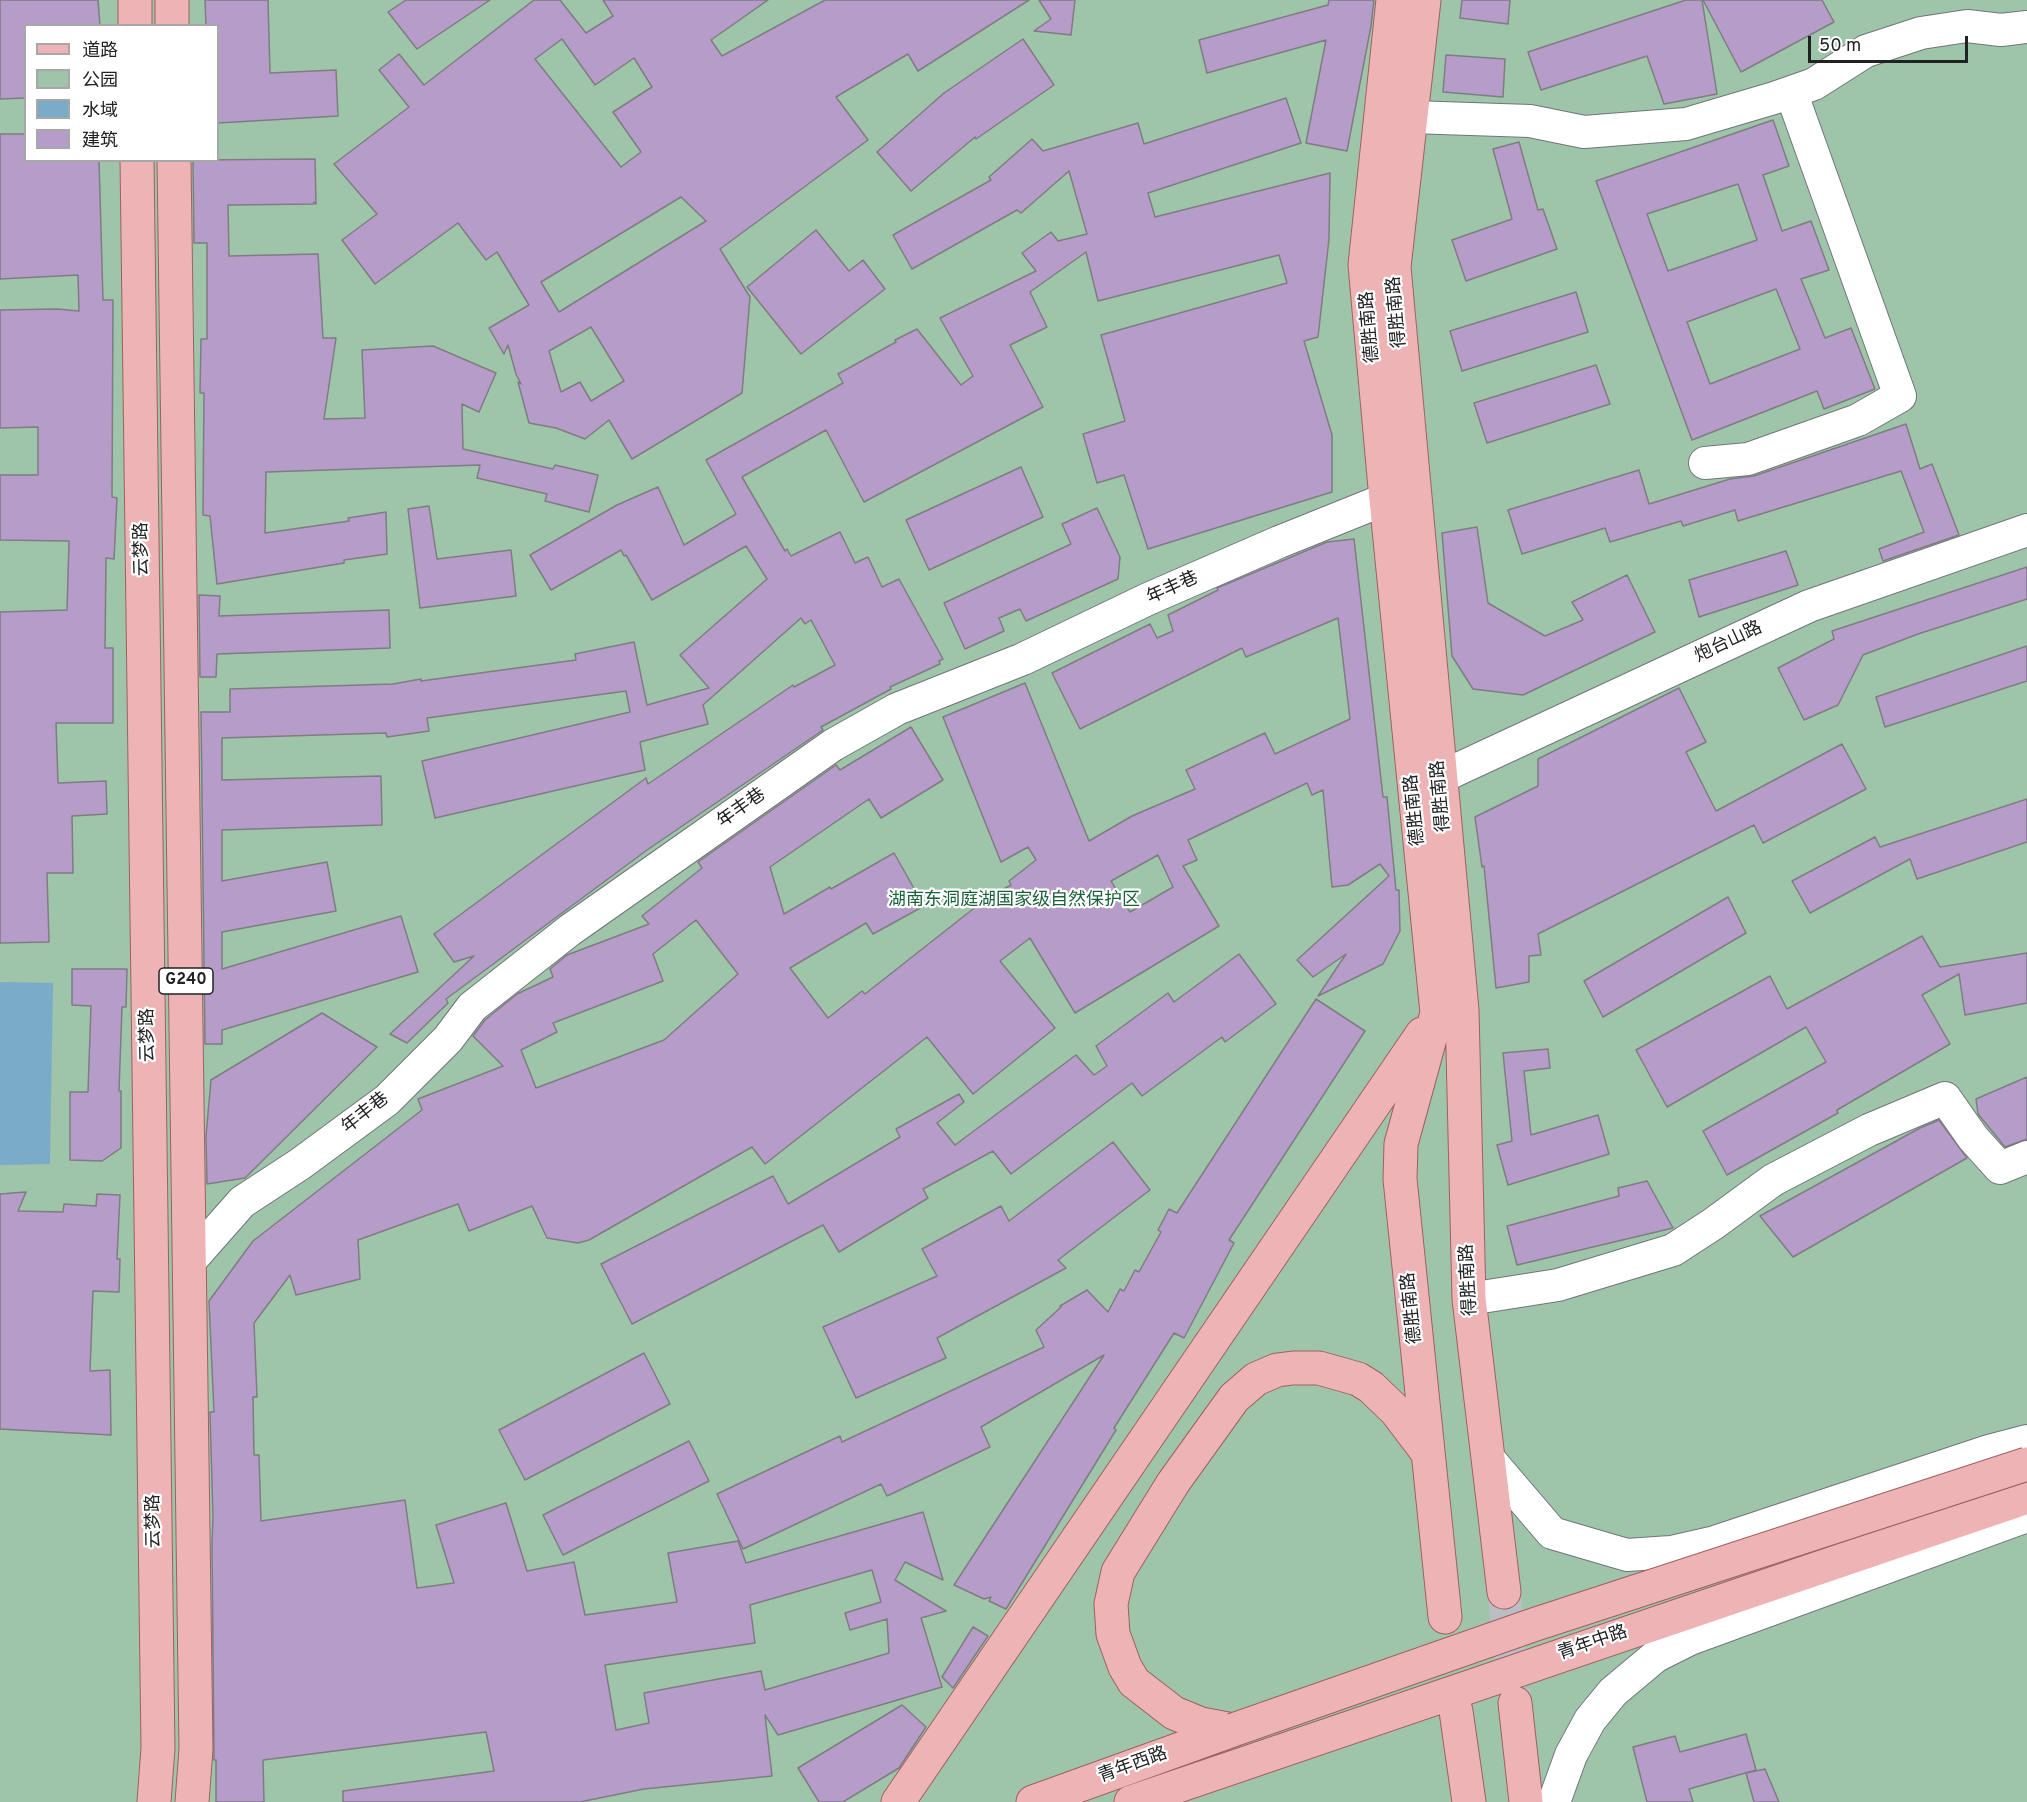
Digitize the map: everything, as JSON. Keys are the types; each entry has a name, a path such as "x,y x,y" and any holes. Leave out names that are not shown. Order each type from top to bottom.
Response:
{"main road":[{"path":"135,0 135,24"},
{"path":"172,0 172,24"},
{"name":"德胜南路","path":"1393,0 1365,265 1437,1013 1401,1144 1400,1179 1445,1617"},
{"name":"得胜南路","path":"1424,0 1394,267 1462,1010 1469,1299 1504,1592"},
{"name":"云梦路","path":"137,162 158,1748 154,1802"},
{"name":"G240","path":"174,162 196,1737 192,1802"},
{"path":"898,1802 1437,1013"},
{"path":"1233,1730 1201,1724 1174,1713 1134,1682 1125,1667 1113,1634 1111,1604 1118,1572 1173,1483 1234,1398 1256,1379 1285,1369 1319,1368 1358,1379 1371,1387 1396,1411 1427,1452"},
{"name":"青年中路","path":"1233,1730 1533,1624 2027,1464"},
{"name":"青年中路","path":"1146,1799 2027,1497"},
{"path":"1515,1702 1526,1802"},
{"path":"1456,1712 1469,1802"},
{"name":"青年西路","path":"1033,1802 1233,1730"}],"street":[{"path":"1411,117 1530,121 1584,132 1686,123 1814,84 1866,51 1921,33 1967,26 2001,30 2027,27"},
{"path":"1706,463 1748,459 1858,420 1900,396 1791,92"},
{"name":"年丰巷","path":"190,1261 242,1202 300,1164 387,1100 448,1039 472,1007 570,930 833,745 897,709 1023,659 1148,599 1279,542 1386,500"},
{"name":"炮台山路","path":"1440,777 1809,606 2027,530"},
{"path":"1469,1299 1558,1285 1673,1250 1773,1180 1869,1130 1945,1098 1973,1138 2000,1168 2027,1157"},
{"path":"1488,1458 1552,1533 1627,1555 1671,1552 1715,1542 1989,1451 2027,1442"},
{"path":"1554,1802 1571,1755 1590,1719 1614,1692 1656,1656 1690,1639 2027,1516"}],"green space":[{"name":"湖南东洞庭湖国家级自然保护区","path":"0,0 2027,0 2027,1802 0,1802"}],"water":[{"path":"0,982 53,983 50,1164 0,1165"}],"building":[{"path":"0,0 98,0 100,24 24,24 24,98 0,99"},
{"path":"205,0 268,0 270,73 336,70 338,116 219,123 219,24 206,24"},
{"path":"406,0 490,0 417,49 388,12"},
{"path":"534,0 560,0 586,33 613,16 603,0 768,0 711,40 722,56 825,0 1029,0 918,71 908,54 836,97 868,140 720,249 750,297 742,393 632,459 609,420 585,439 556,428 529,423 518,382 521,384 508,345 504,354 489,328 529,305 497,252 486,260 458,223 375,284 342,240 377,214 334,164 409,107 379,70 399,54 424,85","holes":["562,39 595,85 634,58 652,87 613,112 641,152 621,167 535,59","681,197 706,221 559,312 541,282","591,327 624,381 591,401 580,382 561,392 549,351"]},
{"path":"1039,0 1075,0 1071,35 1034,31 1051,19"},
{"path":"1329,0 1374,0 1347,151 1306,143 1326,40 1207,73 1199,40 1328,5"},
{"path":"1462,0 1510,0 1508,24 1460,18"},
{"path":"1686,0 1702,0 1717,94 1664,104 1647,56 1541,90 1528,52"},
{"path":"1703,0 1822,0 1834,22 1741,72"},
{"path":"1023,39 1054,85 976,139 975,137 911,191 877,152 944,93"},
{"path":"1446,55 1505,59 1503,97 1443,92"},
{"path":"1286,98 1301,143 1148,193 1155,217 1330,173 1329,239 1318,337 1304,341 1332,435 1332,492 1148,549 1124,475 1097,483 1083,434 1125,421 1101,335 1287,283 1279,255 1098,301 1086,252 1030,292 1047,327 1010,345 1043,407 864,502 826,430 742,477 785,551 787,549 791,556 840,532 855,563 868,557 882,587 899,579 943,659 939,661 940,664 890,687 891,689 821,727 823,730 647,850 446,999 448,1003 407,1043 390,1034 474,956 454,962 434,934 646,778 648,784 793,685 794,687 835,665 811,620 805,624 801,618 703,705 708,724 640,742 645,770 435,818 422,761 630,712 626,691 427,718 429,731 387,737 386,733 222,738 222,780 381,776 382,825 222,830 222,881 327,862 336,911 222,932 222,969 401,916 418,972 222,1030 222,1044 205,1044 201,712 230,712 230,689 393,684 421,679 421,681 576,660 575,654 634,642 647,705 709,688 680,655 767,579 746,546 652,600 621,550 551,590 530,555 617,505 658,487 684,545 736,514 706,460 843,383 838,374 917,329 961,385 973,376 940,318 1036,271 1022,253 1051,232 1058,241 1087,234 1069,171 1021,213 1017,210 912,269 893,235 991,180 989,177 1032,139 1043,151 1138,123 1144,144"},
{"path":"1773,120 1789,166 1763,175 1782,231 1811,221 1829,270 1801,279 1825,338 1851,328 1875,389 1824,409 1817,391 1692,440 1596,181","holes":["1738,184 1757,240 1668,271 1647,214","1776,289 1800,349 1710,384 1687,322"]},
{"path":"0,134 24,134 24,162 99,162 103,300 113,300 112,497 117,498 114,559 106,558 105,648 113,648 113,723 56,723 58,783 106,781 107,814 72,816 73,873 47,873 49,942 0,943 0,612 67,610 69,541 0,540 0,475 38,475 38,427 0,428 0,310 79,311 78,275 0,279"},
{"path":"1519,142 1538,210 1543,209 1557,249 1466,281 1452,240 1512,219 1493,149"},
{"path":"315,159 316,204 314,202 314,204 228,205 229,256 318,254 323,338 336,338 324,419 365,418 362,350 433,346 496,373 479,412 462,404 463,449 553,469 555,465 598,475 589,512 545,501 547,494 477,478 480,465 266,472 265,533 349,521 348,518 386,512 387,554 217,584 210,516 203,515 204,393 200,393 201,339 207,339 207,243 194,243 193,162 219,162 219,160"},
{"path":"816,230 849,271 863,260 885,289 801,354 747,287"},
{"path":"1576,292 1588,332 1462,371 1450,331"},
{"path":"1596,365 1610,404 1487,443 1474,403"},
{"path":"1906,424 1920,469 1932,464 1959,535 1883,561 1879,549 1924,532 1901,471 1738,521 1735,510 1683,526 1681,521 1610,542 1605,528 1522,554 1508,510 1639,470 1649,504 1730,479 1754,476"},
{"path":"1021,467 1043,517 929,570 906,520"},
{"path":"429,506 437,559 511,550 516,596 420,608 408,509"},
{"path":"1097,508 1120,557 1118,579 1026,621 1020,609 999,618 1004,631 965,649 944,603 1071,544 1062,524"},
{"path":"1477,527 1488,603 1545,636 1583,620 1572,602 1627,575 1655,632 1523,695 1473,689 1452,656 1442,533"},
{"path":"1354,539 1383,797 1387,797 1396,890 1399,890 1400,931 1383,964 1318,996 1346,954 1313,977 1297,960 1389,876 1380,864 1348,885 1332,887 1323,790 1312,795 1307,783 1188,840 1197,860 1183,866 1219,926 1075,1013 1030,938 1000,961 1055,1028 973,1094 927,1037 765,1164 752,1147 589,1240 578,1243 547,1238 532,1206 469,1231 458,1204 358,1240 360,1279 296,1295 290,1275 254,1323 257,1397 253,1397 254,1455 259,1455 261,1521 405,1500 417,1588 454,1583 436,1525 506,1503 527,1571 574,1562 585,1615 677,1602 668,1553 738,1541 746,1563 923,1512 943,1580 905,1562 895,1580 946,1611 921,1618 942,1687 778,1735 765,1715 772,1776 644,1789 580,1802 343,1802 343,1791 494,1771 486,1732 263,1760 264,1802 216,1802 210,1412 214,1412 209,1301 253,1241 422,1110 418,1099 503,1066 473,1036 485,1020 517,994 553,977 550,969 567,955 649,924 642,916 702,868 698,862 836,765 840,770 911,727 943,780 881,818 869,799 770,867 784,914 894,853 924,906 873,934 866,923 790,968 828,1018 862,991 865,994 987,898 1011,885 1009,881 1036,860 1028,847 1001,862 943,717 1025,683 1089,841 1132,816 1195,789 1186,770 1265,733 1275,754 1350,719 1338,618 1246,657 1242,648 1080,729 1052,673 1150,624 1157,638 1173,631 1168,615 1218,590 1217,588 1327,542","holes":["1158,855 1173,887 1130,912 1111,881","696,920 738,974 664,1040 536,1088 521,1050 557,1032 553,1023 663,981 653,954","872,1570 881,1602 845,1613 850,1630 887,1619 889,1653 765,1690 761,1671 644,1693 649,1723 616,1730 605,1665 755,1643 750,1605"]},
{"path":"1786,551 1798,585 1699,617 1689,580"},
{"path":"2027,567 2027,599 1918,634 1863,655 1838,705 1804,720 1778,668 1834,639 1832,631"},
{"path":"199,595 220,596 219,616 389,610 390,648 217,654 216,677 200,677"},
{"path":"2027,646 2027,681 1885,727 1876,697"},
{"path":"1679,688 1706,742 1686,752 1716,811 1842,744 1866,789 1763,843 1754,825 1538,934 1541,955 1529,956 1529,982 1496,988 1484,866 1482,867 1475,817 1538,786 1538,759"},
{"path":"2027,799 2027,842 1917,879 1910,859 1810,913 1792,881 1875,837 1880,847"},
{"path":"1728,897 1746,933 1603,1017 1584,981"},
{"path":"1922,936 1940,967 2027,953 2027,1003 1965,1015 1959,974 1922,995 1950,1044 1837,1110 1838,1113 1727,1175 1703,1131 1826,1062 1806,1027 1667,1107 1636,1050 1770,976 1787,1009"},
{"path":"1239,954 1276,1004 1225,1042 1222,1037 1142,1096 1132,1083 1011,1174 993,1151 923,1189 928,1198 839,1252 823,1225 632,1324 601,1264 773,1176 788,1204 900,1137 896,1129 959,1094 964,1102 937,1123 955,1145 1076,1055 1094,1075 1107,1066 1096,1046 1168,993 1174,1002"},
{"path":"72,969 127,969 126,1007 122,1007 119,1091 121,1091 121,1148 102,1161 70,1160 70,1092 88,1092 91,1006 72,1005"},
{"path":"1316,999 1365,1031 1229,1240 1234,1243 1184,1338 1174,1333 1114,1428 1116,1430 1006,1609 989,1601 991,1597 984,1599 954,1585 1104,1355 981,1427 990,1447 887,1496 881,1484 743,1549 717,1494 840,1436 842,1442 1044,1347 1036,1330 1060,1306 1087,1290 1108,1312 1120,1289 1124,1291 1135,1270 1139,1272 1161,1232 1158,1230 1169,1209 1177,1213"},
{"path":"322,1013 377,1047 245,1178 207,1184 206,1136 211,1080"},
{"path":"1548,1049 1550,1068 1524,1071 1531,1135 1598,1115 1609,1154 1508,1185 1497,1145 1512,1141 1503,1053"},
{"path":"2027,1077 2027,1139 2005,1147 1978,1114 1976,1099"},
{"path":"1939,1120 1967,1158 1793,1257 1760,1216 1920,1128"},
{"path":"1113,1142 1150,1190 1058,1260 1066,1268 937,1338 946,1358 856,1398 823,1327 937,1276 922,1249 1001,1206 1009,1221"},
{"path":"1647,1181 1673,1228 1517,1265 1507,1226 1619,1196 1618,1188"},
{"path":"26,1192 18,1211 63,1212 64,1204 96,1206 97,1194 120,1195 117,1259 120,1259 119,1292 93,1291 90,1371 110,1370 111,1435 0,1429 0,1194"},
{"path":"644,1353 670,1404 525,1480 499,1430"},
{"path":"689,1441 709,1481 563,1555 543,1515"},
{"path":"973,1627 988,1636 953,1688 942,1677"},
{"path":"902,1705 926,1727 899,1768 843,1802 819,1802 798,1768"},
{"path":"1746,1734 1756,1770 1689,1789 1693,1802 1647,1802 1633,1747 1675,1736 1680,1752"},
{"path":"1765,1769 1779,1802 1754,1802 1746,1773"}],"tunnel":[{"path":"1504,1592 1515,1701"}]}
